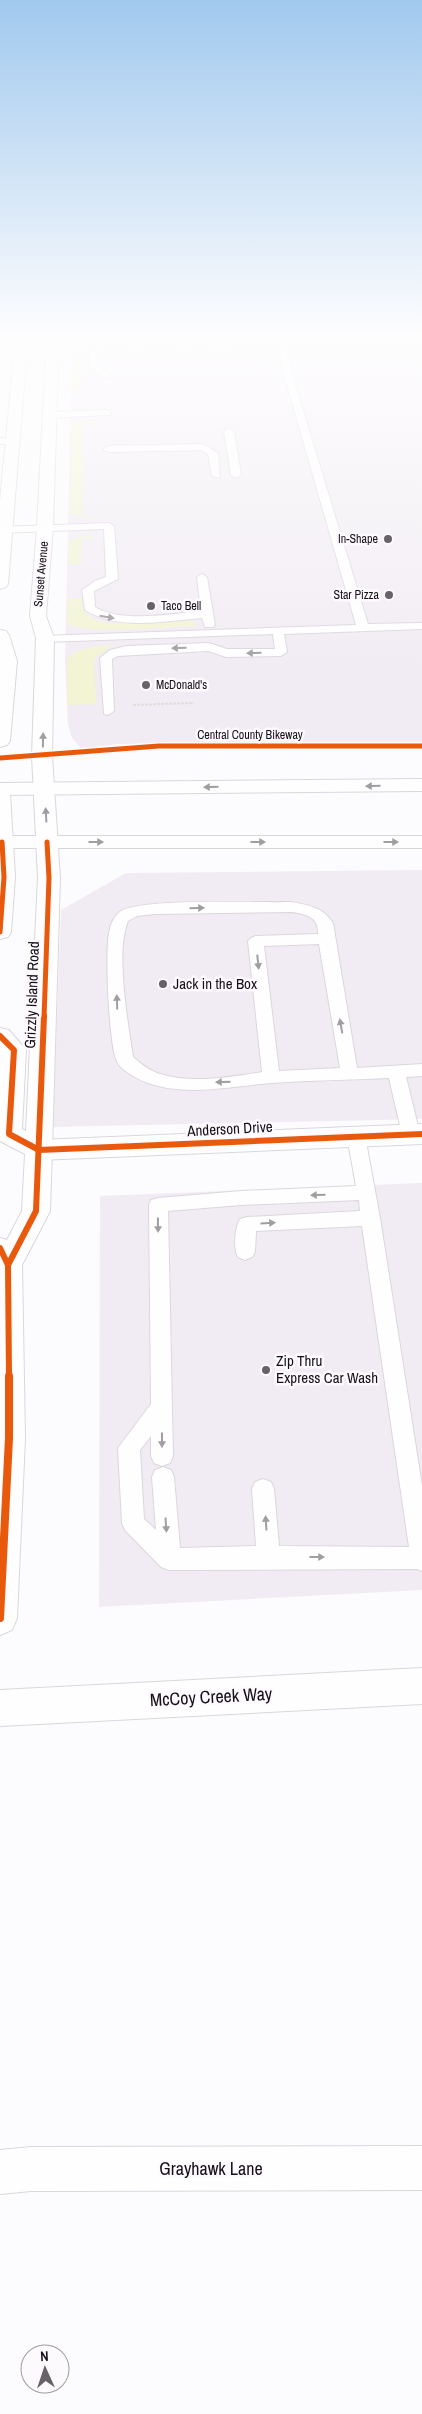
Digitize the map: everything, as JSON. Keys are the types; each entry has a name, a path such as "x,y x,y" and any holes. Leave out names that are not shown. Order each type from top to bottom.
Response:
{"main road":[{"path":"0,584 6,449"},
{"name":"Sunset Avenue","path":"47,449 45,528 38,616 45,638 42,756 47,842"},
{"path":"0,635 8,661 0,742"},
{"path":"0,789 422,785"},
{"path":"0,794 4,877 0,932"},
{"path":"1,842 422,842"},
{"name":"Grizzly Island Road","path":"0,1618 9,1438 4,1257 36,1211 49,878 47,842"},
{"name":"Grizzly Island Road","path":"0,1036 14,1050 9,1134 39,1150"},
{"name":"Anderson Drive","path":"39,1150 417,1134"},
{"name":"McCoy Creek Way","path":"0,1708 422,1686"},
{"name":"Grayhawk Lane","path":"0,2172 31,2170 422,2168"}],"lane":[{"path":"108,449 124,449"},
{"path":"206,449 213,453 217,476"},
{"path":"232,449 236,475"},
{"path":"310,449 363,628"},
{"path":"2,528 108,526 112,579 99,583 88,590 88,608 99,616 118,619 207,614"},
{"path":"202,577 210,633"},
{"path":"45,638 422,626"},
{"path":"108,711 106,658 114,653 127,650 208,647 226,653 281,652 278,631"},
{"path":"350,1074 326,939 328,928 322,917 311,910 291,907 155,909 132,912 120,920 116,934 118,1009 125,1060 155,1080 181,1083 245,1082 271,1077 350,1074 396,1072 422,1070"},
{"path":"271,1077 256,941 326,939"},
{"path":"396,1072 417,1134"},
{"path":"161,1407 129,1448 133,1523 169,1560 268,1557 422,1559 371,1218 356,1136"},
{"path":"169,1560 162,1466 158,1205 241,1198 367,1193"},
{"path":"245,1252 247,1224 371,1218"},
{"path":"264,1489 268,1557"}],"shaded area":[{"path":"70,449 422,449 422,742 117,744 82,749 72,738 68,724 65,660"},
{"path":"422,870 422,1119 53,1127 61,910 126,873"},
{"path":"422,1183 422,1590 99,1607 100,1196"}],"green space":[{"path":"71,449 83,449 82,515 95,516 90,518 70,513"},
{"path":"93,536 95,538 82,539 81,564 68,564 69,541 80,537"},
{"path":"82,598 82,605 86,614 94,619 111,624 190,620 196,624 193,626 109,630 67,624 68,599"},
{"path":"113,645 94,659 96,704 68,705 67,659 82,650"}],"cycle path":[{"name":"Central County Bikeway","path":"0,758 159,746 422,746"},
{"path":"0,932 4,877 2,842"},
{"path":"8,1265 36,1211 49,878 47,842"},
{"path":"0,1036 14,1050 9,1134 39,1150 422,1134"},
{"path":"0,1248 8,1265 9,1438 0,1618"}],"place":[{"name":"In-Shape","path":"388,539"},
{"name":"Star Pizza","path":"389,595"},
{"name":"Taco Bell","path":"151,606"},
{"name":"McDonald's","path":"146,685"},
{"name":"Jack in the Box","path":"163,984"},
{"name":"Zip Thru Express Car Wash","path":"266,1370"}]}
